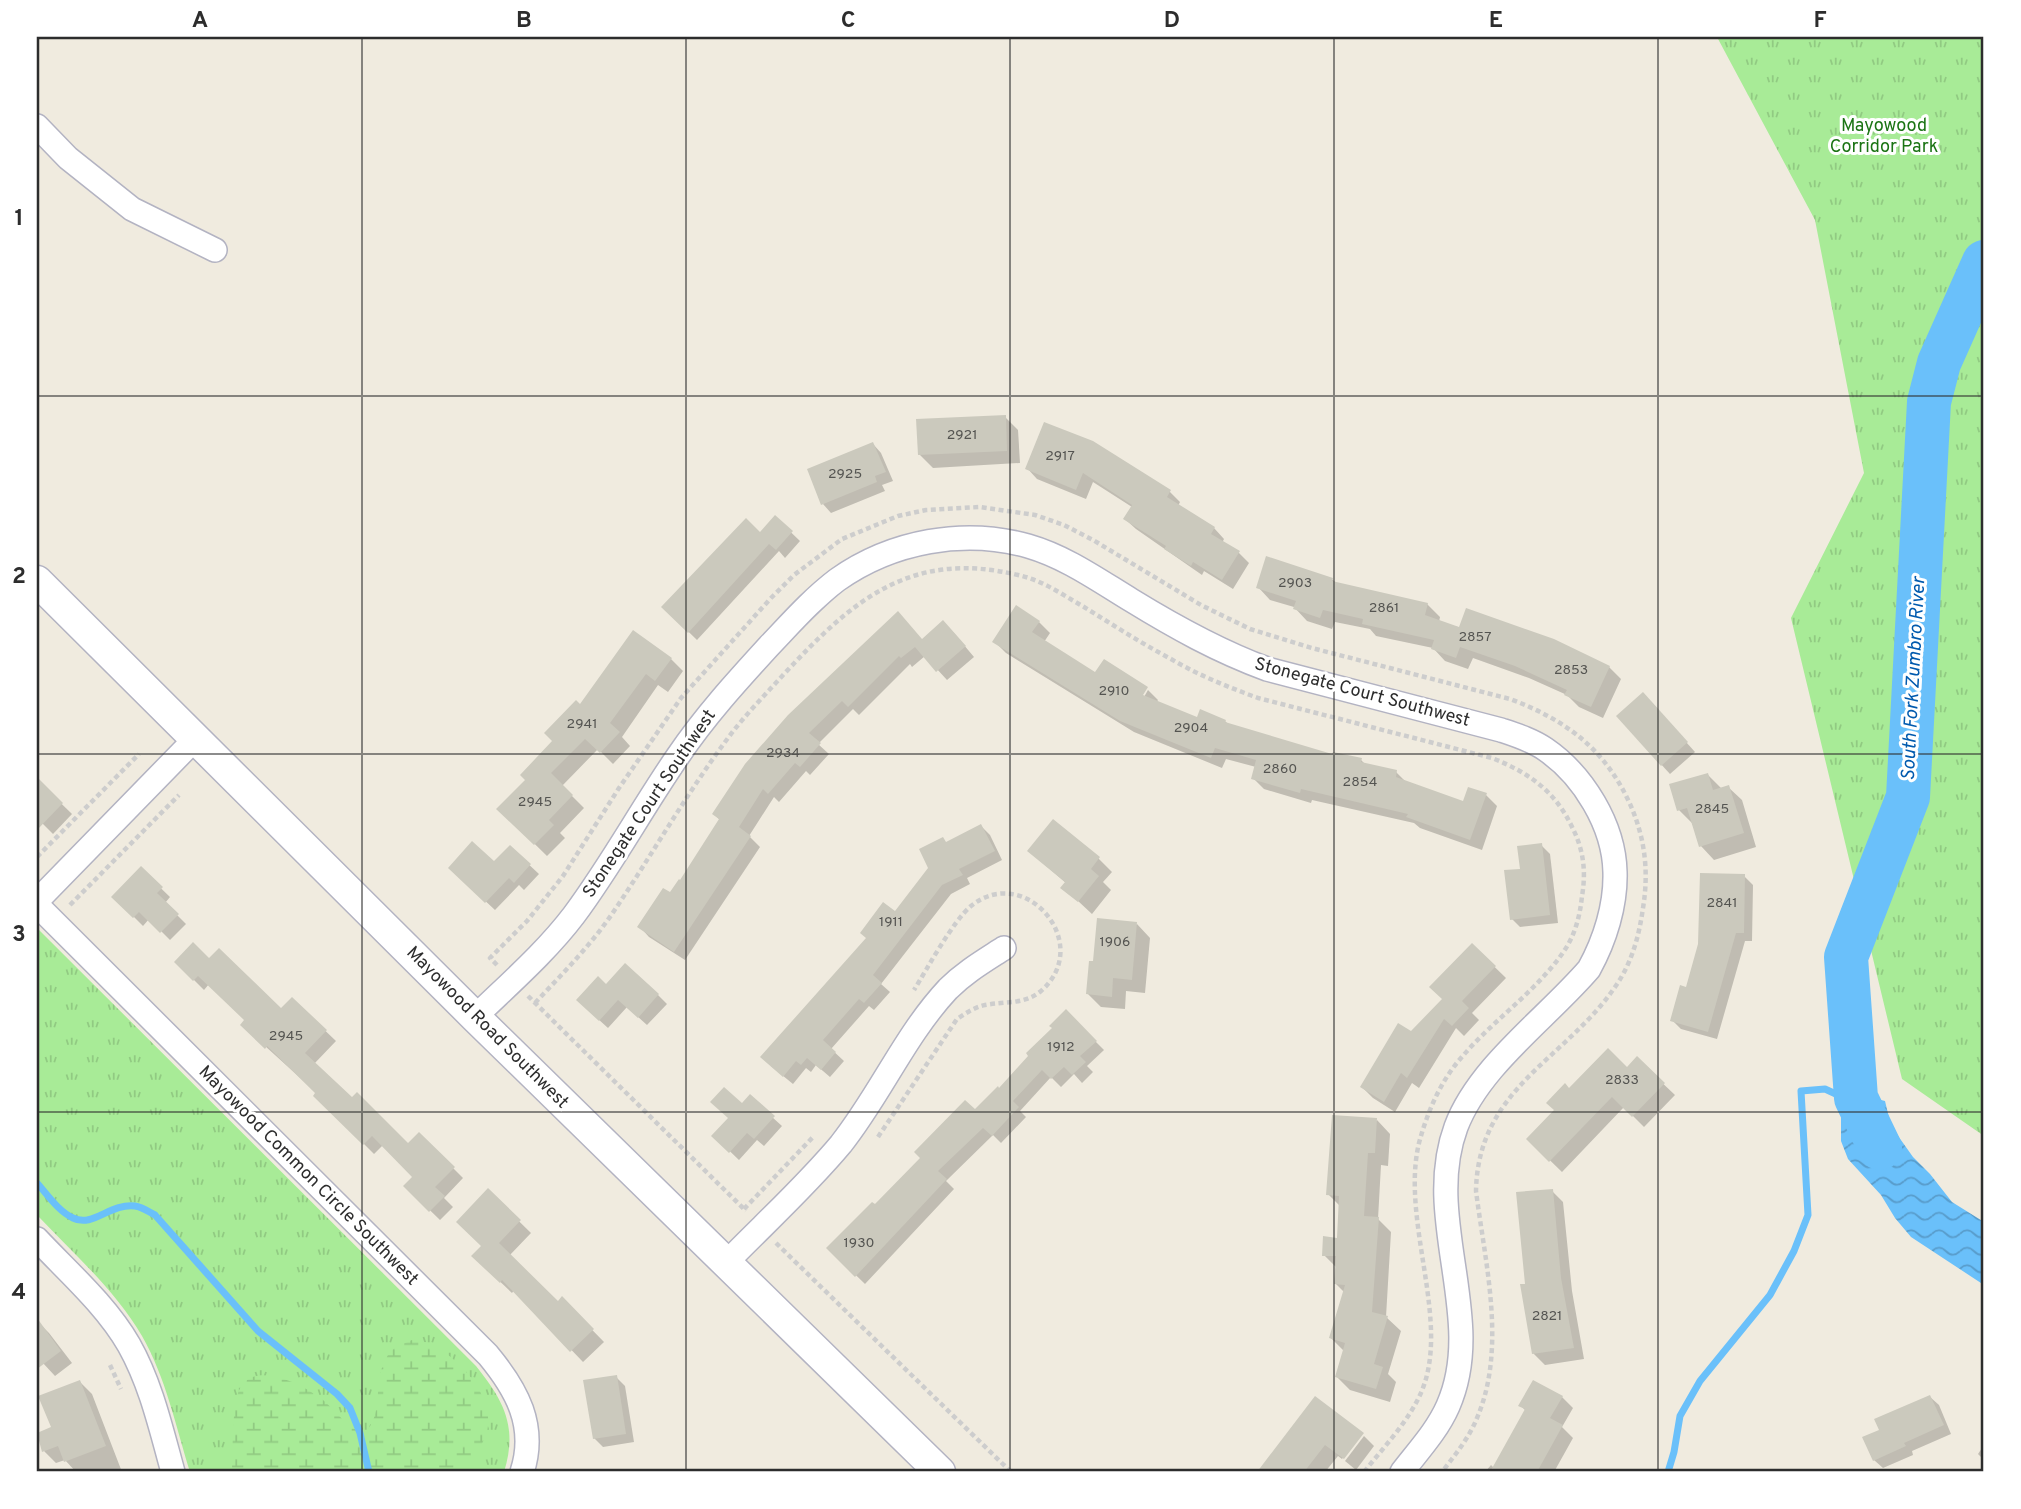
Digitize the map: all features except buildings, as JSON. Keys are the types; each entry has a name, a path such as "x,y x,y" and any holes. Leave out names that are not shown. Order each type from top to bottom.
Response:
{"street":[{"path":"37,126 68,158 132,209 215,250"},
{"name":"Stonegate Court Southwest","path":"475,1017 572,918 679,755 725,694 793,620 836,581 858,567 907,546 931,541 979,538 1027,546 1052,554 1186,633 1238,659 1526,739 1566,766 1597,809 1612,849 1615,872 1611,908 1604,938 1589,969 1484,1077 1462,1111 1455,1129 1445,1170 1444,1192 1460,1320 1459,1367 1448,1407 1436,1428 1402,1472"},
{"name":"Mayowood Road Southwest","path":"37,581 725,1264 940,1472"},
{"path":"37,903 196,738"},
{"name":"Mayowood Common Circle Southwest","path":"37,903 488,1355 513,1389 527,1424 528,1446 522,1472"},
{"path":"725,1264 840,1144 860,1119 927,1013 972,968 1004,948"},
{"path":"37,1238 96,1301 128,1345 150,1392 173,1472"}],"path":[{"path":"490,958 527,921 563,876 681,698 771,598 794,575 842,539 870,526 926,510 980,507 1045,518 1093,540 1201,605 1250,629 1312,648 1510,699 1564,723 1588,744 1609,768 1635,817 1643,842 1647,871 1640,926 1634,948 1615,987 1508,1098 1485,1139 1476,1174 1476,1191 1491,1317 1493,1346 1490,1373 1477,1420 1463,1445 1442,1472"},
{"path":"744,1209 535,1003 608,920 704,772 748,714 815,642 855,606 894,583 926,573 977,568 1020,575 1062,594 1171,660 1227,686 1271,701 1492,758 1529,774 1559,805 1577,838 1585,873 1580,912 1576,928 1564,952 1461,1058 1435,1098 1427,1118 1415,1166 1413,1193 1430,1322 1429,1363 1420,1394 1411,1412 1364,1472"},
{"path":"37,858 139,754"},
{"path":"70,905 179,795"},
{"path":"778,1246 1011,1472"},
{"path":"107,1357 122,1391"}],"green space":[{"name":"Mayowood Corridor Park","path":"1717,37 1984,37 1984,1136 1902,1079 1791,618 1864,473 1815,220"},
{"path":"37,928 476,1366 494,1391 506,1415 509,1441 504,1472 190,1472 164,1386 132,1319 107,1288 37,1215"},
{"path":"412,1340 433,1345 453,1359 472,1379 485,1402 488,1414 487,1433 478,1451 461,1472 232,1472 235,1405 243,1384 263,1375 289,1381 323,1400 342,1419 364,1433 375,1415 381,1370 385,1360 394,1348"}],"water":[{"path":"1847,1091 1885,1101 1891,1126 1913,1157 1952,1202 1984,1222 1984,1285 1911,1237 1881,1195 1848,1159 1841,1141 1841,1113"}],"waterway":[{"name":"South Fork Zumbro River","path":"1880,1148 1856,1098 1846,957 1908,797 1929,402 1939,363 1984,262"},
{"path":"1668,1472 1680,1416 1700,1381 1770,1295 1794,1251 1808,1215 1801,1091 1825,1089 1853,1098"},
{"path":"37,1183 62,1211 80,1220 95,1218 126,1206 138,1207 155,1215 258,1331 337,1394 350,1408 360,1433 369,1472"}]}
